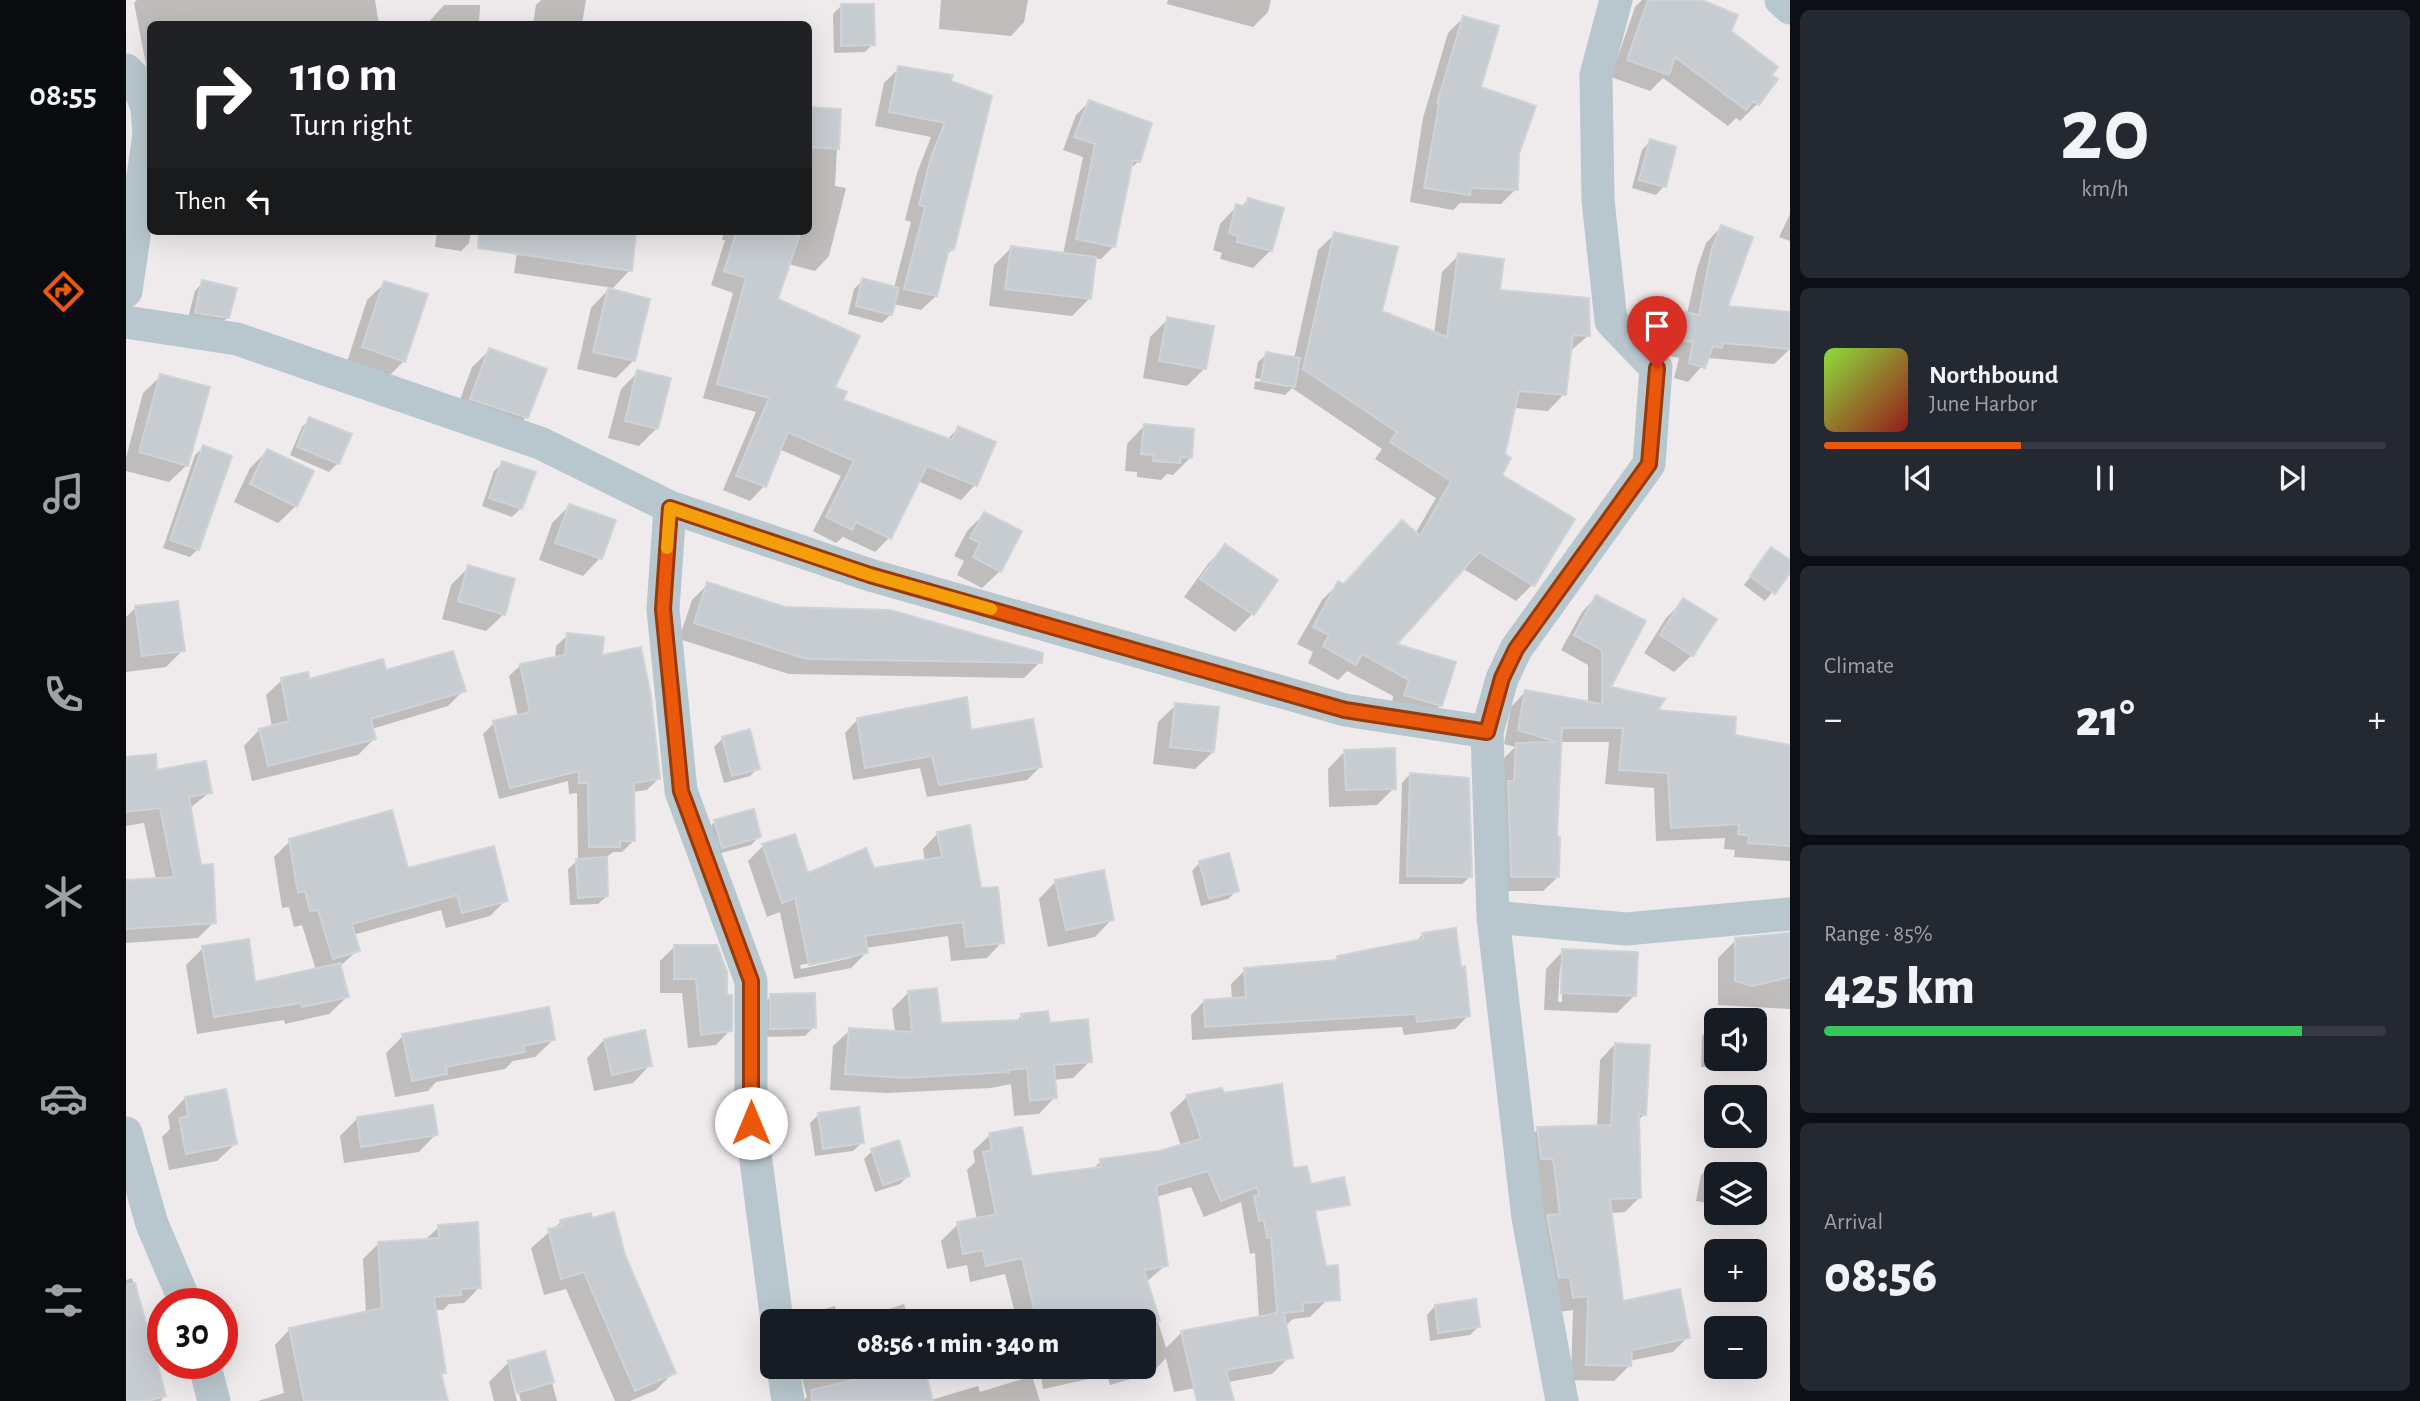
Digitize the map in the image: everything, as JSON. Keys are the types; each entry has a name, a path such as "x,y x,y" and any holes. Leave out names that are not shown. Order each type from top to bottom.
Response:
{"street":[{"path":"1562,1401 1528,1218 1493,917 1487,732 1502,678 1516,649 1649,464 1657,368 1611,321 1598,200 1596,75 1616,0"},
{"path":"1781,0 1790,8"},
{"path":"126,71 136,80 147,107"},
{"path":"126,291 147,149"},
{"path":"126,322 250,344 540,443 670,508 870,575 1345,710 1487,732"},
{"path":"670,508 663,609 681,791 751,981 751,1123 775,1309"},
{"path":"1493,917 1626,929 1790,914"},
{"path":"126,1133 139,1228 176,1288"},
{"path":"209,1379 215,1401"},
{"path":"785,1379 788,1401"}],"building":[{"path":"1648,0 1702,0 1738,15 1731,31 1778,67 1772,75 1778,79 1759,105 1753,101 1746,110 1675,57 1669,75 1627,60"},
{"path":"841,4 874,4 875,45 841,46"},
{"path":"1463,16 1499,26 1481,87 1536,106 1519,154 1518,190 1471,188 1470,195 1424,188 1439,104 1437,103"},
{"path":"898,66 953,75 951,81 992,96 954,250 949,249 937,296 904,289 925,207 919,205 931,157 945,123 889,112"},
{"path":"1089,100 1152,123 1140,162 1133,160 1115,247 1076,239 1095,144 1074,137"},
{"path":"812,107 841,109 839,149 812,147"},
{"path":"1650,139 1676,147 1666,187 1639,180"},
{"path":"1248,198 1284,208 1272,251 1237,242 1238,236 1229,233 1236,204 1246,207"},
{"path":"1721,225 1753,237 1728,306 1790,312 1790,349 1723,343 1722,348 1713,346 1705,368 1689,363 1693,342 1676,339 1681,311 1699,315 1711,252"},
{"path":"1334,232 1398,247 1382,311 1447,337 1458,253 1504,259 1500,290 1589,298 1590,336 1573,335 1566,395 1519,391 1505,454 1511,458 1502,475 1575,519 1534,586 1479,552 1397,644 1456,662 1442,706 1404,695 1409,680 1362,654 1356,665 1323,646 1329,635 1313,627 1338,581 1344,584 1402,520 1420,536 1451,481 1390,442 1397,432 1303,369"},
{"path":"479,235 636,235 632,271 478,248"},
{"path":"736,235 800,235 778,299 860,336 835,387 847,392 843,400 952,440 958,426 996,442 977,486 927,466 891,539 856,522 852,530 826,517 854,461 788,432 766,487 736,476 769,398 717,384 746,278 724,271"},
{"path":"1011,246 1096,257 1091,299 1005,289"},
{"path":"862,278 899,288 892,315 856,306"},
{"path":"202,280 237,288 229,318 195,313"},
{"path":"384,281 428,294 405,362 362,347"},
{"path":"608,288 650,299 635,361 593,352"},
{"path":"1167,317 1214,326 1206,369 1159,361"},
{"path":"489,348 547,369 528,418 470,399"},
{"path":"1266,352 1300,358 1295,387 1261,381"},
{"path":"637,370 671,378 658,429 625,421"},
{"path":"160,374 210,387 188,466 139,452"},
{"path":"309,417 352,434 339,464 297,447"},
{"path":"1144,424 1194,429 1192,458 1181,457 1180,463 1153,461 1154,455 1141,454"},
{"path":"203,445 232,456 199,550 170,540"},
{"path":"267,449 314,471 297,507 250,484"},
{"path":"502,461 536,472 522,509 489,498"},
{"path":"569,504 616,520 602,559 555,543"},
{"path":"984,512 1022,531 1001,572 973,557 980,543 970,538"},
{"path":"1225,544 1278,580 1254,615 1200,579"},
{"path":"1771,547 1790,560 1790,573 1775,594 1750,576"},
{"path":"468,565 515,579 505,615 458,601"},
{"path":"707,582 785,607 890,610 1043,653 1042,663 806,659 694,623"},
{"path":"1596,595 1646,621 1611,687 1665,699 1658,710 1736,717 1735,735 1790,745 1790,846 1748,843 1749,836 1738,834 1739,824 1671,828 1668,773 1619,770 1623,728 1562,728 1557,837 1560,837 1559,877 1511,877 1508,781 1514,781 1516,743 1557,742 1518,730 1525,690 1602,704 1602,650 1574,635"},
{"path":"1683,598 1717,619 1693,656 1660,635"},
{"path":"178,601 185,651 142,656 135,606"},
{"path":"567,633 604,637 602,655 641,647 651,696 660,779 634,783 635,841 620,841 620,847 589,847 588,783 579,783 579,771 510,788 493,721 530,712 520,664 565,655"},
{"path":"453,651 466,691 371,719 376,739 268,766 259,729 289,721 281,678 308,672 309,679 383,659 386,670"},
{"path":"967,697 971,730 1033,719 1042,767 939,785 932,756 865,768 857,718"},
{"path":"1175,703 1219,707 1214,752 1170,747"},
{"path":"750,729 760,769 732,776 722,737"},
{"path":"1395,748 1396,789 1346,790 1344,750"},
{"path":"156,754 157,770 206,761 212,793 189,797 201,865 213,864 216,923 126,929 126,880 174,877 160,808 126,812 126,757"},
{"path":"1410,773 1469,778 1472,877 1407,876"},
{"path":"754,809 761,837 722,848 714,820"},
{"path":"392,810 408,868 494,846 508,901 462,913 457,895 352,924 360,951 333,959 318,910 310,911 305,891 298,893 289,839"},
{"path":"970,825 981,888 998,887 1004,943 966,947 963,922 865,936 868,953 809,965 795,898 782,903 762,844 795,834 808,873 866,848 874,868 942,857 937,832"},
{"path":"1229,853 1239,891 1209,899 1199,861"},
{"path":"607,857 608,896 578,898 576,859"},
{"path":"1104,870 1114,920 1066,930 1055,880"},
{"path":"1456,928 1461,967 1465,966 1470,1016 1417,1022 1416,1014 1205,1027 1204,1000 1246,997 1244,968 1338,960 1337,956 1423,939 1422,933"},
{"path":"1790,933 1790,977 1752,986 1735,981 1735,938"},
{"path":"249,939 255,982 340,963 349,997 302,1007 301,1003 214,1017 202,946"},
{"path":"674,945 717,945 727,972 727,995 732,995 732,1031 701,1035 696,979 674,979"},
{"path":"1562,949 1638,952 1636,996 1561,993"},
{"path":"937,988 941,1023 1022,1020 1021,1014 1048,1011 1050,1023 1088,1019 1092,1062 1054,1065 1057,1098 1030,1101 1027,1068 1009,1072 904,1078 845,1074 849,1028 912,1032 908,991"},
{"path":"815,993 816,1028 770,1029 770,994"},
{"path":"549,1007 555,1040 523,1046 525,1052 446,1067 447,1074 412,1081 402,1034"},
{"path":"645,1030 652,1066 612,1075 604,1039"},
{"path":"1615,1043 1650,1045 1646,1115 1639,1114 1641,1198 1610,1199 1623,1301 1680,1289 1690,1338 1632,1350 1631,1366 1586,1365 1588,1296 1573,1298 1570,1277 1559,1278 1547,1215 1560,1214 1553,1159 1541,1159 1537,1127 1611,1125"},
{"path":"1282,1084 1293,1168 1307,1166 1311,1184 1344,1177 1350,1205 1315,1211 1326,1266 1338,1265 1340,1300 1303,1303 1303,1311 1284,1313 1293,1358 1226,1370 1234,1401 1197,1401 1181,1331 1277,1313 1271,1237 1267,1238 1264,1220 1259,1221 1254,1196 1259,1195 1257,1187 1221,1201 1208,1171 1156,1186 1168,1266 1144,1270 1160,1321 1156,1321 1156,1309 1034,1309 1022,1258 986,1266 983,1250 963,1254 957,1222 996,1214 983,1152 992,1150 989,1133 1022,1127 1032,1176 1101,1167 1100,1159 1159,1151 1201,1139 1186,1095 1222,1088 1224,1093"},
{"path":"226,1089 237,1144 186,1154 179,1118 188,1116 185,1097"},
{"path":"433,1105 438,1135 361,1147 357,1117"},
{"path":"859,1107 864,1143 823,1149 818,1113"},
{"path":"899,1140 910,1176 883,1185 871,1149"},
{"path":"614,1212 625,1255 676,1373 635,1391 584,1272 561,1279 548,1229 562,1226 560,1220 591,1213 592,1218"},
{"path":"478,1222 481,1288 461,1289 461,1295 434,1297 446,1373 441,1373 448,1401 304,1401 289,1328 382,1308 378,1242 439,1238 438,1225"},
{"path":"135,1283 147,1327 147,1379 161,1379 166,1396 147,1401 126,1401 126,1285"},
{"path":"1476,1299 1480,1327 1438,1333 1435,1305"},
{"path":"545,1351 554,1382 517,1393 508,1361"},
{"path":"857,1379 927,1379 933,1401 812,1401 811,1390"}],"slow traffic":[{"path":"667,548 670,508 870,575 991,609"}],"route":[{"path":"751,1123 751,981 681,791 663,609 670,508 870,575 1345,710 1487,732 1502,678 1516,649 1649,464 1657,368"}]}
